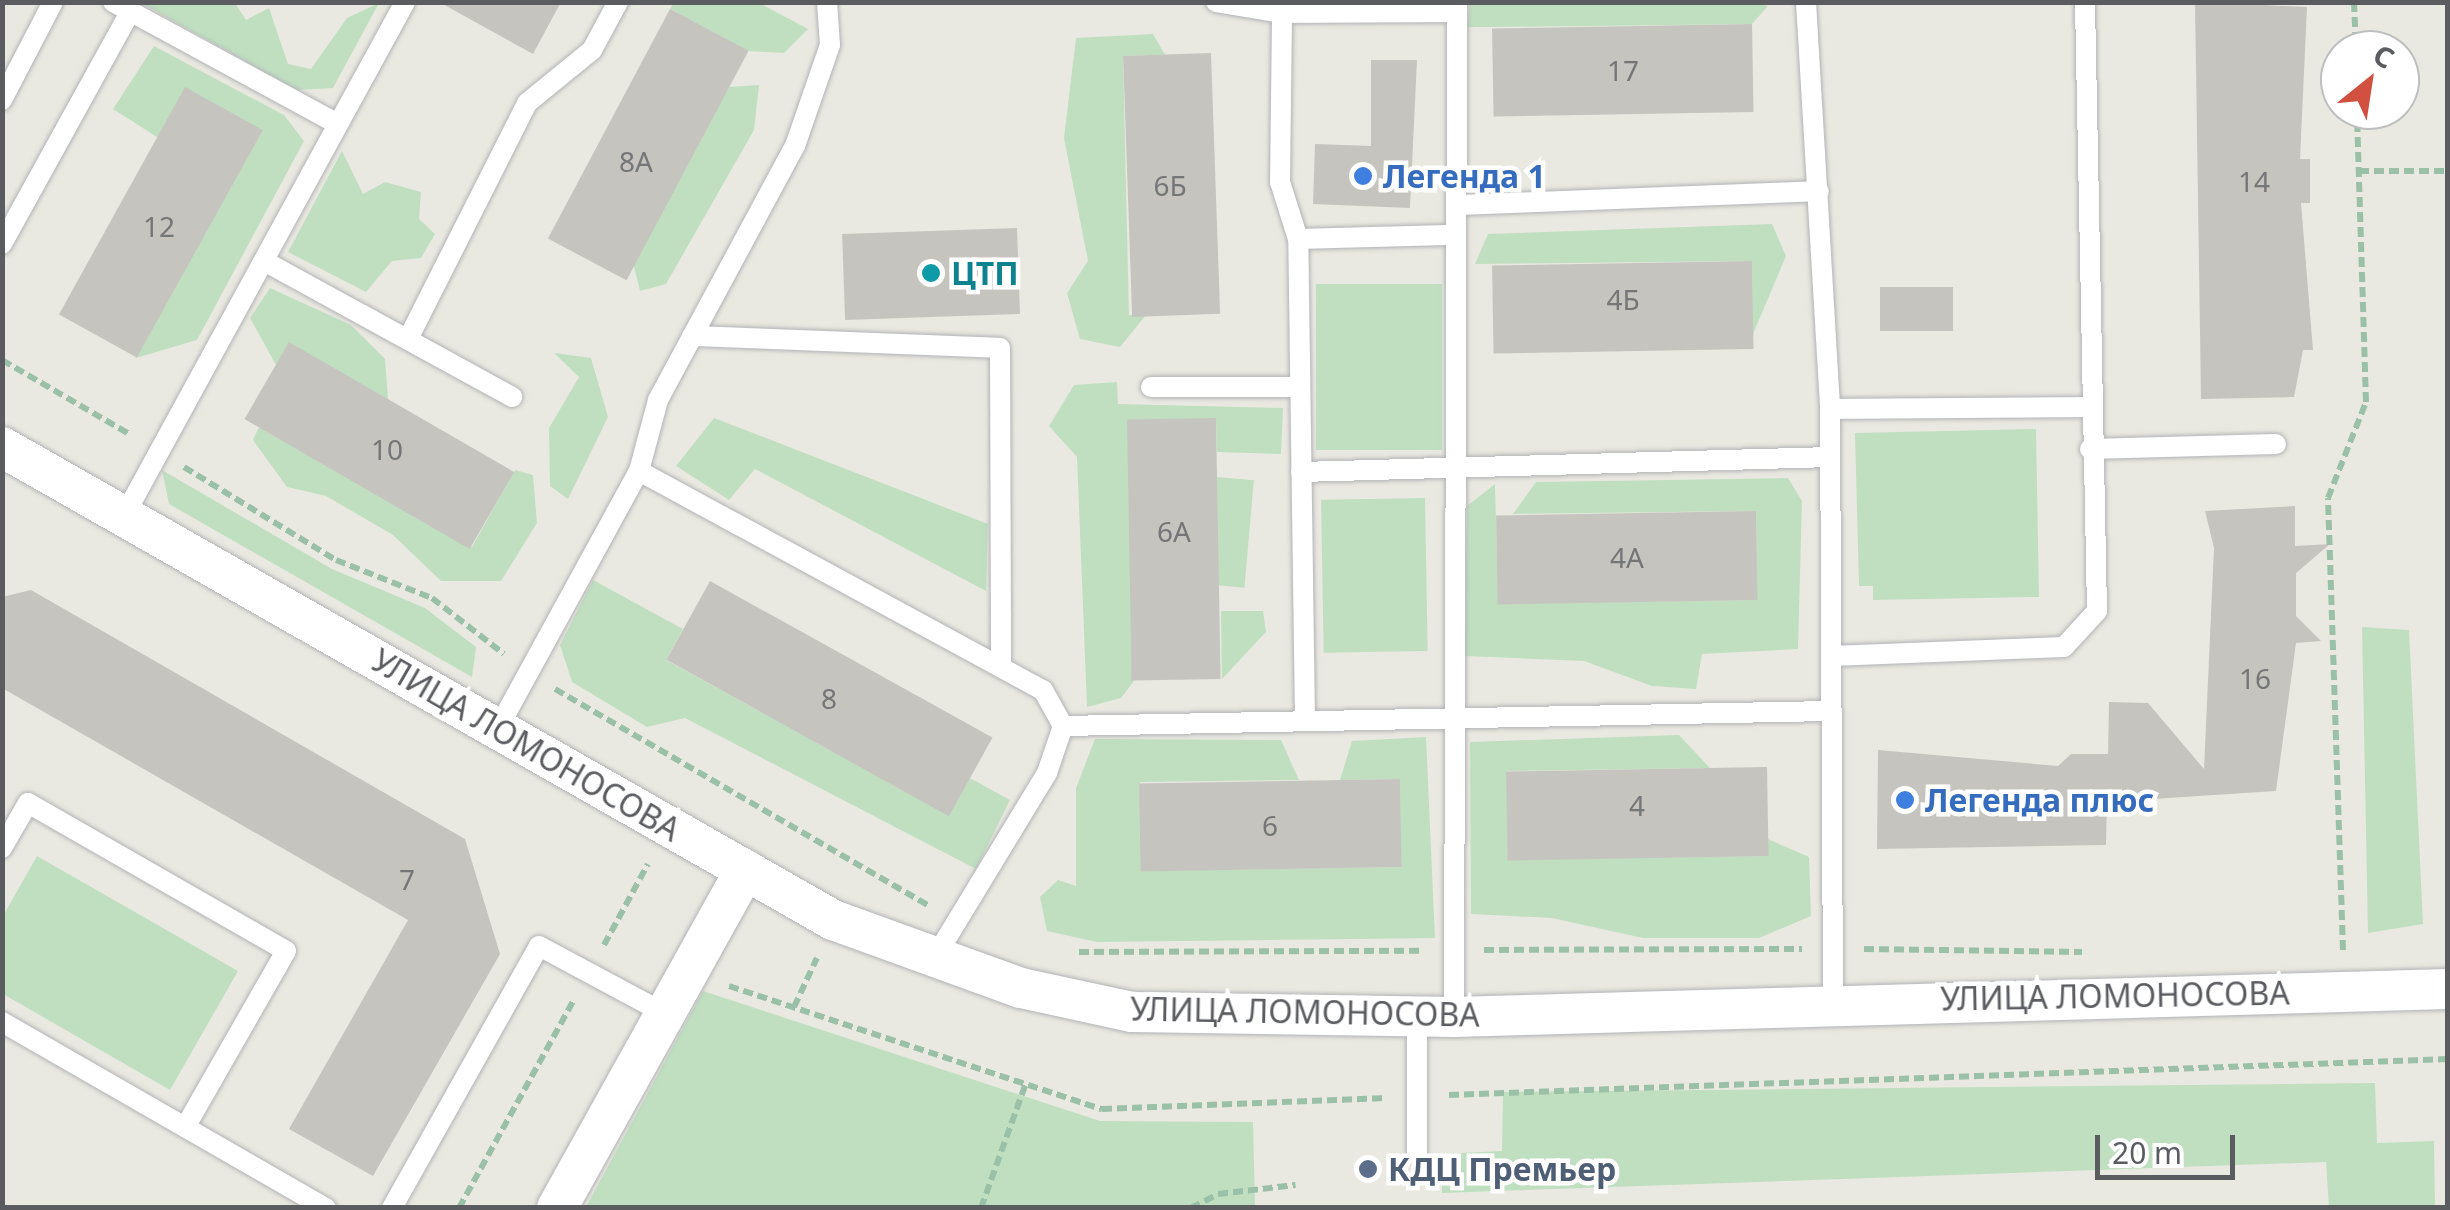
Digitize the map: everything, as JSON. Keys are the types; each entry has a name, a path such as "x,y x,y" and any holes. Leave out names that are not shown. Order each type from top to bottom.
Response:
{"street":[{"name":"УЛИЦА ЛОМОНОСОВА","path":"2,447 745,870 933,961 1132,1012 1436,1016 1833,1002 2448,989"},
{"path":"557,1208 662,1012 745,870"}],"lane":[{"path":"2,100 53,2"},
{"path":"124,516 405,2"},
{"path":"408,340 526,103 592,50 618,2"},
{"path":"497,730 639,471 658,400 794,146 830,46 827,2"},
{"path":"1216,2 1282,14 1457,7 1454,950 1417,1096 1417,1154"},
{"path":"1806,2 1830,410 1833,1002"},
{"path":"1831,656 2064,647 2097,612 2089,407 2085,2"},
{"path":"2,244 122,7 338,124"},
{"path":"1282,14 1280,182 1298,239 1305,721"},
{"path":"1456,205 1820,191"},
{"path":"1298,239 1456,235"},
{"path":"264,260 512,397"},
{"path":"692,336 1000,348 1001,668"},
{"path":"1152,388 1300,388"},
{"path":"1830,410 2089,407"},
{"path":"2090,449 2276,444"},
{"path":"1302,472 1830,457"},
{"path":"639,471 1043,690 1063,726 1047,773 933,961"},
{"path":"1063,726 1831,711"},
{"path":"2,848 28,803 286,951 185,1127"},
{"path":"392,1208 538,946 662,1012"},
{"path":"2,1022 326,1208"}],"path":[{"path":"2354,2 2355,30"},
{"path":"2344,955 2328,498 2366,402 2358,130"},
{"path":"2359,171 2448,171"},
{"path":"2,360 336,560 432,598 528,674 957,921"},
{"path":"1056,948 2088,952"},
{"path":"2324,955 2361,954"},
{"path":"691,968 1102,1108 2448,1058"},
{"path":"982,1208 1026,1084"},
{"path":"1190,1208 1218,1194 1295,1185"}],"green space":[{"path":"1754,2 1768,6 1752,24 1467,27 1470,3"},
{"path":"141,3 235,3 246,20 269,8 288,64 311,69 347,18 379,3 333,88 297,90"},
{"path":"674,3 759,3 808,29 784,53 748,51 670,9"},
{"path":"1153,34 1165,55 1123,56 1129,315 1146,315 1120,347 1080,339 1067,293 1088,261 1064,138 1076,38"},
{"path":"154,46 284,115 304,141 197,340 136,358 262,130 157,137 113,109"},
{"path":"759,85 754,130 666,284 640,291 632,259 728,87"},
{"path":"342,151 363,194 385,182 421,192 419,219 435,234 421,258 392,261 366,292 288,252"},
{"path":"1772,224 1786,256 1753,334 1752,261 1475,264 1488,234"},
{"path":"1316,284 1442,284 1442,450 1316,450"},
{"path":"270,288 351,325 385,359 388,399 276,365 250,318"},
{"path":"554,353 591,358 608,417 568,499 550,486 549,428 579,377"},
{"path":"1117,382 1118,404 1283,408 1281,454 1217,452 1216,419 1128,420 1134,681 1121,698 1087,707 1077,457 1049,426 1074,385"},
{"path":"714,418 988,524 986,591 755,469 729,500 676,466"},
{"path":"259,427 472,547 515,470 533,475 537,523 501,581 441,581 393,535 326,496 287,487 253,440"},
{"path":"2036,429 2039,597 1873,600 1873,586 1859,586 1855,433"},
{"path":"162,470 332,569 425,608 476,647 472,677 169,504"},
{"path":"1217,477 1254,480 1244,588 1208,585"},
{"path":"1788,478 1802,501 1798,649 1702,654 1696,689 1652,686 1584,661 1465,656 1467,506 1495,484 1498,603 1757,600 1756,511 1513,514 1536,482"},
{"path":"1425,498 1428,651 1324,653 1321,500"},
{"path":"593,580 683,629 666,660 948,815 970,778 1010,800 976,869 685,718 647,727 572,682 560,645"},
{"path":"1221,611 1263,611 1266,632 1222,679"},
{"path":"2362,627 2409,630 2423,924 2368,933"},
{"path":"1679,735 1710,768 1507,771 1508,859 1768,856 1768,839 1809,857 1811,916 1759,938 1643,938 1552,918 1471,914 1470,742"},
{"path":"1426,737 1435,938 1097,942 1047,931 1040,897 1058,880 1076,886 1076,788 1095,739 1281,740 1299,780 1140,782 1141,871 1401,867 1400,779 1340,780 1352,741"},
{"path":"37,856 238,971 170,1090 3,994 3,916"},
{"path":"703,991 1100,1121 1253,1122 1255,1207 586,1207"},
{"path":"2375,1083 2377,1143 2434,1141 2435,1207 2329,1207 2326,1162 1442,1193 1442,1154 1502,1151 1503,1092"}],"building":[{"path":"439,2 561,2 533,54"},
{"path":"2195,2 2307,7 2300,159 2310,159 2310,203 2301,203 2313,350 2303,350 2294,397 2201,399"},
{"path":"670,9 749,51 627,280 548,239"},
{"path":"1752,24 1754,112 1494,117 1492,29"},
{"path":"1211,53 1220,314 1132,317 1123,56"},
{"name":"Легенда 1","path":"1371,60 1417,60 1410,208 1313,204 1315,144 1371,146"},
{"path":"185,87 263,130 137,358 59,314"},
{"name":"ЦТП","path":"1017,228 1020,314 845,320 842,234"},
{"path":"1752,261 1754,349 1494,354 1492,266"},
{"path":"1880,287 1953,287 1953,331 1880,331"},
{"path":"289,342 514,472 470,549 244,419"},
{"path":"1216,418 1221,679 1132,681 1127,420"},
{"path":"2295,506 2295,546 2330,544 2296,573 2296,616 2321,641 2296,643 2276,791 2107,802 2106,845 1877,849 1878,750 2058,766 2071,754 2108,754 2109,702 2148,703 2204,769 2214,548 2205,511"},
{"path":"1756,511 1758,600 1498,605 1496,516"},
{"path":"710,581 993,738 949,816 666,660"},
{"path":"31,590 465,839 500,954 373,1176 289,1129 408,920 2,688 2,597"},
{"path":"1767,767 1769,856 1508,861 1506,772"},
{"path":"1400,779 1402,867 1141,872 1139,784"}],"place":[{"name":"Легенда 1","path":"1363,176"},
{"name":"ЦТП","path":"931,273"},
{"name":"Легенда плюс","path":"1905,800"},
{"name":"КДЦ Премьер","path":"1368,1169"}]}
